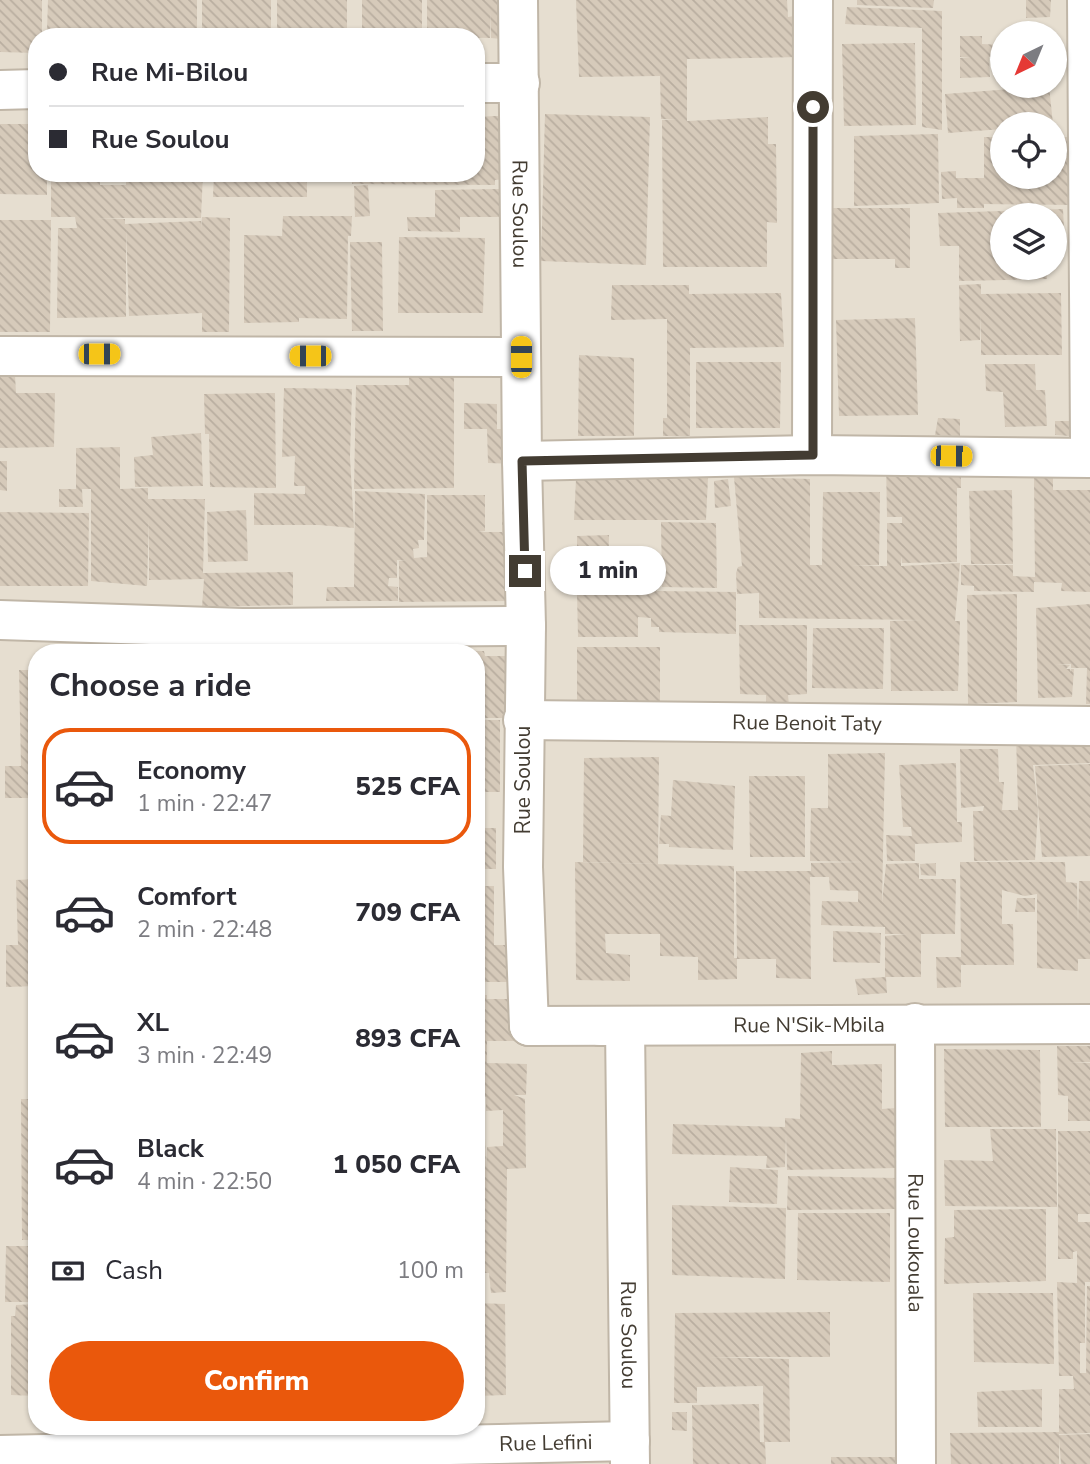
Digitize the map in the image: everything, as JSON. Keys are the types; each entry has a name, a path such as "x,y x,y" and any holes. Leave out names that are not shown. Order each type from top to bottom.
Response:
{"street":[{"name":"Rue Soulou","path":"518,0 526,626 523,867 529,1026 625,1026 630,1452"},
{"path":"813,0 813,455"},
{"path":"1087,0 1090,440"},
{"path":"485,83 520,83"},
{"path":"0,90 28,89"},
{"path":"0,356 521,357"},
{"path":"522,461 813,455 1090,458"},
{"path":"0,620 242,640 526,626"},
{"name":"Rue Benoit Taty","path":"523,720 1090,726"},
{"name":"Rue Loukouala","path":"915,1023 916,1464"},
{"name":"Rue N'Sik-Mbila","path":"529,1026 1090,1024"},
{"name":"Rue Lefini","path":"0,1455 241,1437 353,1456 630,1452"}],"shaded area":[{"path":"0,0 1090,0 1090,1464 0,1464"}],"building":[{"path":"0,0 42,0 42,28 28,28 28,53 0,52"},
{"path":"48,0 197,0 197,28 47,28"},
{"path":"202,0 271,0 271,28 202,28"},
{"path":"277,0 347,0 347,28 277,28"},
{"path":"362,0 422,0 422,28 362,28"},
{"path":"427,0 502,0 502,39 491,38 491,12 490,38 485,38 485,28 427,28"},
{"path":"576,0 787,0 788,17 802,15 802,57 687,59 687,121 768,117 768,144 776,144 777,223 767,222 767,267 663,267 662,120 677,119 661,119 660,76 579,77"},
{"path":"857,0 934,0 933,8 857,5"},
{"path":"1026,0 1051,0 1050,17 1026,18"},
{"path":"847,7 942,11 942,130 922,127 922,28 845,24"},
{"path":"960,36 982,36 982,44 990,44 990,77 960,78 960,58 971,58 960,57"},
{"path":"915,43 916,125 844,126 842,44"},
{"path":"990,91 990,98 1050,98 1052,112 990,112 990,130 948,133 945,94"},
{"path":"545,114 650,117 646,265 541,261"},
{"path":"501,116 515,178 495,180 495,185 352,184 485,182 485,117"},
{"path":"0,124 28,124 28,182 47,182 47,195 0,194"},
{"path":"938,134 939,203 854,206 854,136"},
{"path":"984,137 990,137 990,189 1067,189 1067,137 1071,137 1073,205 990,203 984,204 984,208 957,208 957,198 942,199 941,172 956,171 956,178 984,178"},
{"path":"51,182 126,185 126,182 203,182 201,218 96,218 125,219 125,224 201,221 201,228 202,217 230,218 229,332 202,332 202,313 129,316 126,229 126,317 57,318 58,228 77,228 75,217 51,217"},
{"path":"214,182 307,182 307,197 213,197"},
{"path":"368,185 370,216 355,217 354,186"},
{"path":"500,189 500,217 460,217 460,232 408,231 407,217 435,217 435,190"},
{"path":"825,208 910,208 910,268 895,268 895,259 825,259"},
{"path":"990,211 990,280 1003,280 959,281 959,246 940,246 938,213"},
{"path":"283,216 352,216 351,236 348,236 347,319 299,318 299,322 244,323 244,235 282,236"},
{"path":"0,220 51,220 50,332 0,332"},
{"path":"399,237 485,238 483,313 398,313"},
{"path":"350,242 382,242 383,331 352,331"},
{"path":"981,284 981,294 1061,293 1062,355 981,355 981,315 980,340 960,341 959,285"},
{"path":"612,285 689,285 689,294 781,293 784,347 690,348 690,436 663,436 663,418 667,418 667,319 611,320"},
{"path":"915,318 918,415 839,416 836,320"},
{"path":"579,355 634,358 634,436 578,436"},
{"path":"696,362 781,362 780,428 696,428"},
{"path":"985,364 1035,364 1036,390 1045,390 1047,426 1005,427 1003,392 986,391"},
{"path":"409,373 454,375 454,488 354,489 356,385 409,385"},
{"path":"0,375 15,375 16,393 55,393 54,447 0,448"},
{"path":"284,388 352,389 350,457 354,528 254,525 254,493 305,494 305,486 294,486 295,456 282,457"},
{"path":"275,393 276,488 210,487 209,434 205,434 204,394"},
{"path":"464,403 497,404 497,429 516,429 515,464 488,463 487,429 464,429"},
{"path":"938,418 960,419 960,436 935,435"},
{"path":"1055,421 1071,421 1070,436 1055,435"},
{"path":"201,433 203,486 135,487 134,457 153,455 151,437"},
{"path":"120,447 120,489 148,488 148,499 205,499 203,573 293,572 293,605 202,607 204,579 149,580 149,519 147,586 91,581 91,489 82,489 83,507 59,507 59,489 76,489 76,448"},
{"path":"0,461 7,461 7,491 0,490"},
{"path":"961,461 961,488 957,488 957,562 902,563 901,556 901,566 960,563 955,621 960,621 958,691 891,691 890,621 922,620 759,618 759,593 737,594 736,573 738,567 742,566 734,477 810,479 810,565 822,565 823,492 880,492 879,565 851,566 887,566 887,523 902,523 902,517 887,517 886,462"},
{"path":"1053,477 1053,490 1090,490 1090,592 1061,591 1062,583 1034,582 1034,592 974,591 974,586 961,585 961,565 1013,565 1013,576 1035,577 1034,478"},
{"path":"708,478 706,520 574,520 576,479"},
{"path":"728,479 731,506 715,508 714,481"},
{"path":"521,483 521,601 399,602 399,561 406,561 397,560 397,578 389,578 388,586 398,587 398,601 326,601 327,587 354,587 355,491 425,494 424,540 418,540 419,548 413,549 414,558 427,557 427,495 485,495 485,531 478,532 502,532 502,484"},
{"path":"1012,490 1013,564 971,564 969,491"},
{"path":"246,510 248,561 208,562 207,512"},
{"path":"0,512 89,513 88,586 0,586"},
{"path":"661,522 716,523 717,588 662,587"},
{"path":"609,535 608,591 577,590 577,536"},
{"path":"611,556 656,556 657,591 736,592 736,634 659,632 659,627 651,627 651,618 638,617 638,637 578,637 577,593 639,592 609,589"},
{"path":"1017,594 1017,702 968,704 967,595"},
{"path":"1090,604 1090,704 1086,704 1087,668 1071,668 1071,664 1056,665 1070,665 1066,669 1070,669 1070,672 1074,669 1072,697 1038,698 1036,608"},
{"path":"739,625 807,625 807,694 788,695 789,705 766,706 766,695 740,694"},
{"path":"813,628 884,628 883,689 812,688"},
{"path":"577,647 660,647 660,709 577,707"},
{"path":"485,656 505,656 505,666 519,666 517,712 505,711 504,718 485,718"},
{"path":"19,670 28,670 28,798 5,798 5,766 21,766"},
{"path":"485,720 500,720 500,792 485,792"},
{"path":"1016,733 1090,734 1090,763 1033,765 1038,810 1035,860 974,861 973,811 983,811 984,806 961,808 960,749 998,749 999,782 1004,782 1002,810 1018,810"},
{"path":"885,753 882,903 886,864 919,863 919,879 956,879 955,934 921,934 921,977 886,977 887,993 858,995 855,979 885,977 885,936 907,934 885,934 885,927 821,925 822,901 858,902 858,891 830,890 829,877 810,877 811,979 776,978 776,959 737,959 736,871 811,871 811,863 866,862 810,861 811,808 828,808 828,754"},
{"path":"659,757 658,864 583,862 584,758"},
{"path":"956,763 957,822 962,822 962,842 915,844 915,861 887,861 886,835 912,836 911,827 903,827 899,765"},
{"path":"1090,764 1090,856 1042,857 1035,766"},
{"path":"749,776 805,776 805,857 750,857"},
{"path":"673,780 735,786 733,850 669,847 669,844 659,844 661,815 671,816"},
{"path":"485,828 496,828 496,869 485,869"},
{"path":"575,862 734,866 734,958 737,958 737,979 698,980 698,957 660,956 660,934 605,934 606,953 630,955 630,981 576,980"},
{"path":"960,862 1065,862 1066,882 1077,883 1078,924 1079,881 1090,881 1090,959 1078,959 1078,971 1037,968 1037,894 1025,896 1002,890 1002,924 1013,924 1014,965 961,965 961,987 937,988 936,957 961,957"},
{"path":"936,863 936,876 921,875 920,864"},
{"path":"28,879 28,986 6,987 6,945 18,945 16,880"},
{"path":"485,886 494,886 494,945 512,945 512,982 485,982"},
{"path":"1017,898 1035,898 1035,912 1015,912"},
{"path":"833,931 881,933 880,963 833,962"},
{"path":"485,995 487,999 516,999 514,1041 487,1041 487,1063 527,1064 526,1095 514,1095 525,1099 526,1168 507,1169 506,1292 491,1293 489,1273 485,1273 485,1138 486,1169 487,1147 503,1146 503,1110 486,1111"},
{"path":"1057,1046 1090,1046 1090,1062 1069,1063 1090,1063 1090,1121 1068,1121 1068,1096 1058,1095"},
{"path":"944,1049 1040,1050 1041,1127 945,1127"},
{"path":"832,1051 832,1065 882,1064 882,1109 896,1108 897,1168 787,1170 786,1133 785,1167 766,1168 767,1156 672,1154 673,1124 785,1127 785,1118 800,1119 801,1053"},
{"path":"21,1099 28,1099 28,1240 22,1240"},
{"path":"990,1129 1056,1129 1057,1207 945,1206 944,1160 993,1161"},
{"path":"1058,1131 1090,1131 1090,1214 1078,1214 1078,1222 1090,1222 1090,1282 1085,1282 1085,1343 1080,1343 1080,1373 1086,1373 1087,1286 1090,1286 1090,1433 1059,1434 1059,1389 1074,1389 1073,1376 1059,1376 1057,1282 1077,1283 1077,1251 1073,1252 1073,1259 1058,1259"},
{"path":"730,1167 778,1170 777,1204 729,1202"},
{"path":"788,1176 897,1178 896,1209 787,1210"},
{"path":"672,1205 786,1208 785,1279 672,1275"},
{"path":"1046,1209 1046,1281 944,1284 945,1238 954,1237 954,1210"},
{"path":"798,1213 890,1213 890,1282 797,1280"},
{"path":"6,1246 28,1246 28,1302 5,1302"},
{"path":"973,1293 1053,1293 1054,1364 974,1362"},
{"path":"485,1303 505,1304 506,1395 485,1396"},
{"path":"28,1304 28,1396 11,1395 11,1316 15,1316 16,1305"},
{"path":"830,1312 830,1357 709,1357 789,1359 790,1442 764,1442 763,1386 697,1387 697,1403 674,1403 675,1313"},
{"path":"1042,1389 1042,1427 978,1427 977,1392"},
{"path":"759,1404 760,1442 765,1442 766,1464 693,1464 692,1405"},
{"path":"672,1412 687,1412 687,1431 672,1430"},
{"path":"1059,1432 1059,1435 1090,1434 1090,1464 1061,1464 1059,1438 1059,1464 951,1464 950,1433"},
{"path":"831,1457 904,1457 904,1464 831,1464"}],"route":[{"path":"525,571 522,461 813,455 813,107"}]}
